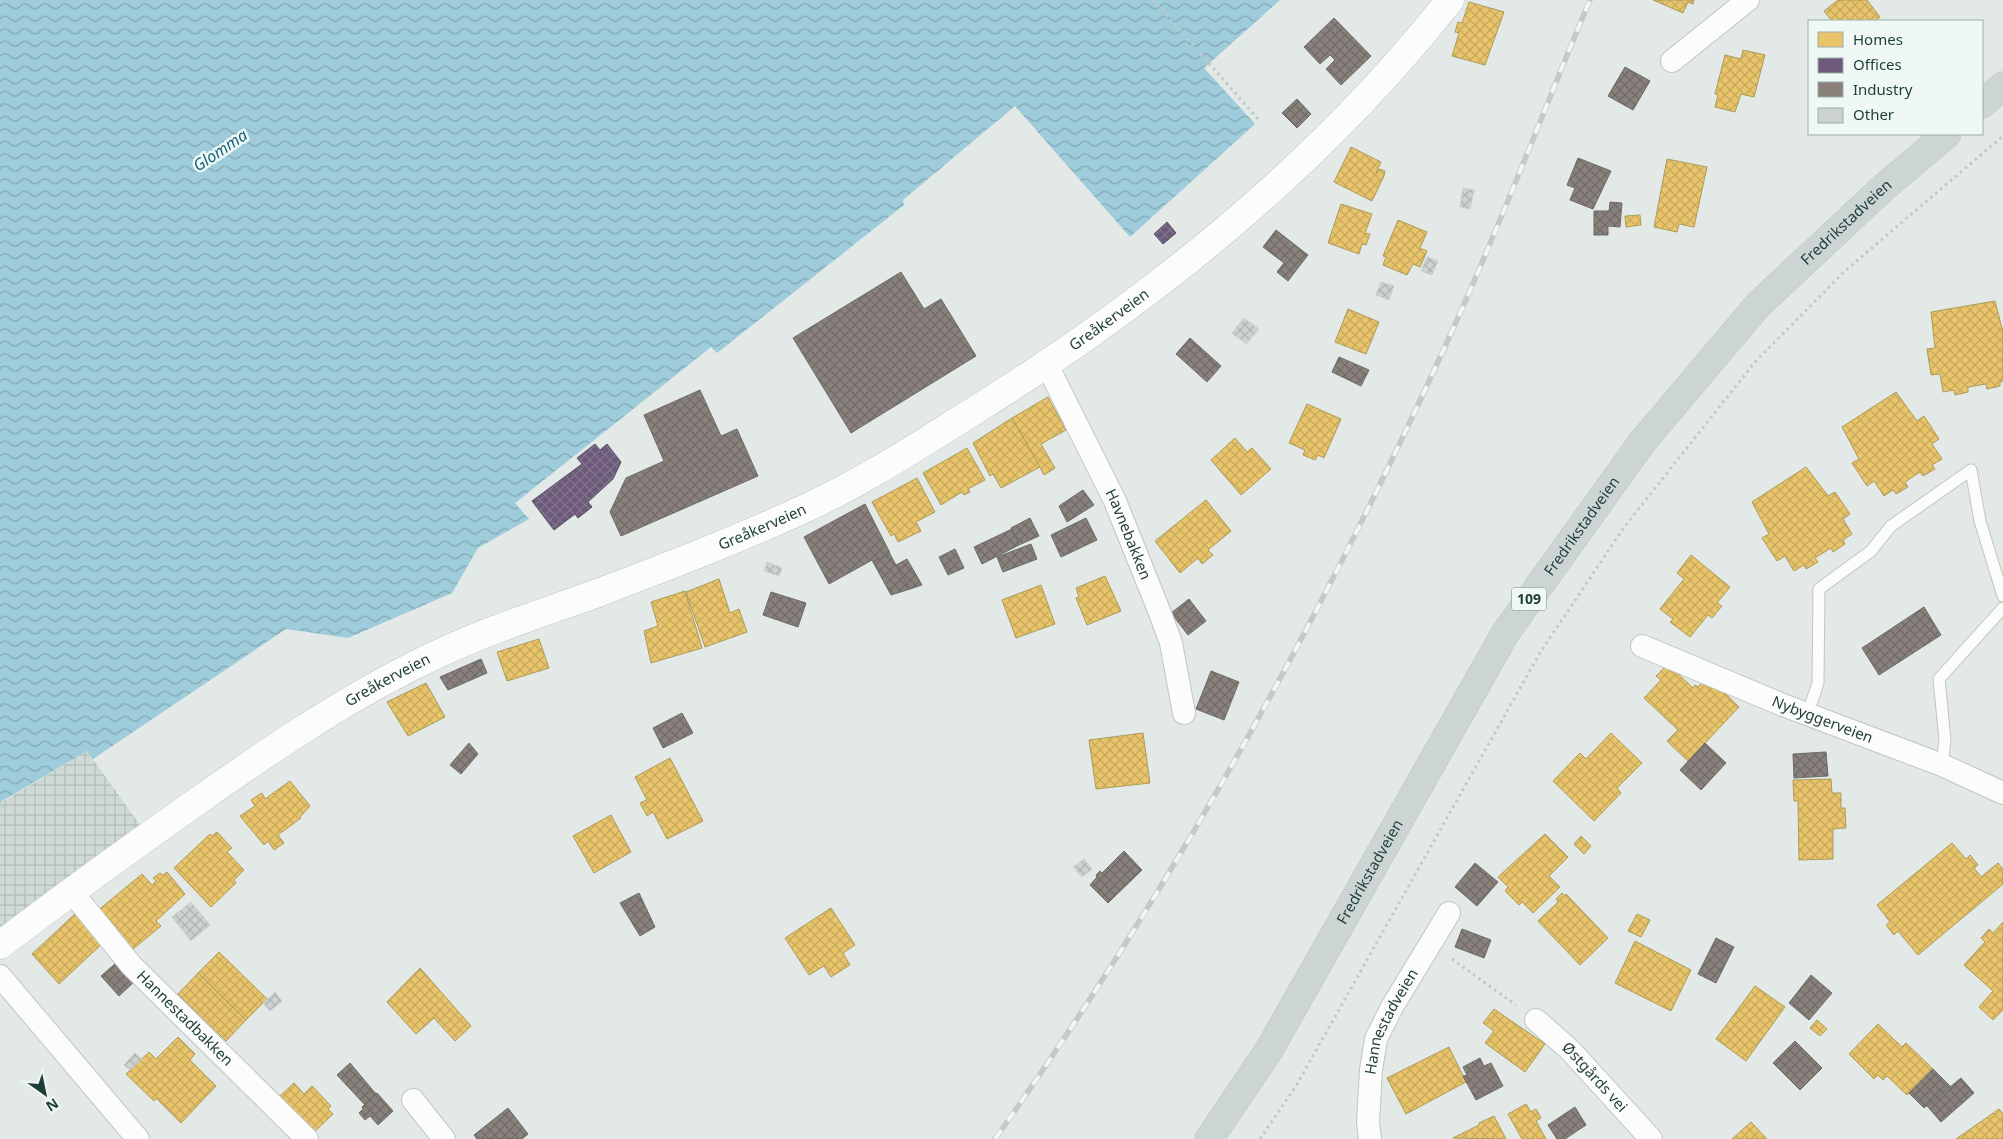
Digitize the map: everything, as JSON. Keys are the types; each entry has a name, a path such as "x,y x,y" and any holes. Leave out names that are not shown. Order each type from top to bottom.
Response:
{"main road":[{"name":"Greåkerveien","path":"0,945 71,891 260,758 369,689 468,640 722,545 811,506 883,467 1047,365 1124,311 1198,254 1260,201 1352,113 1412,48 1450,0"},
{"path":"1983,103 2003,86"},
{"name":"Fredrikstadveien","path":"1209,1139 1269,1050 1506,632 1643,441 1758,305 1882,189 1946,135"}],"street":[{"path":"1672,61 1748,0"},
{"name":"Havnebakken","path":"1047,365 1115,501 1153,596 1171,643 1184,713"},
{"name":"Nybyggerveien","path":"1642,646 1784,705 1942,765 2003,793"},
{"name":"Hannestadbakken","path":"71,891 131,965 307,1139"},
{"name":"Hannestadveien","path":"1370,1139 1368,1113 1371,1070 1376,1039 1392,1007 1449,913"},
{"path":"0,976 138,1139"},
{"name":"Østgårds vei","path":"1536,1020 1570,1050 1651,1139"},
{"path":"413,1100 444,1139"}],"lane":[{"path":"1808,713 1818,683 1819,589 1871,551 1891,526 1972,470 1980,521 2003,596"},
{"path":"1942,765 1945,740 1939,679 2003,608"}],"path":[{"path":"1153,0 1259,120"},
{"path":"1260,1139 1296,1086 1540,651 1625,526 1762,355 1846,270 2003,136"},
{"path":"1431,944 1536,1020"}],"shaded area":[{"path":"87,751 148,836 0,945 0,805"}],"water":[{"name":"Glomma","path":"0,0 1280,0 1204,68 1255,124 1130,237 1015,106 903,200 904,205 717,353 711,347 515,503 529,519 478,548 452,593 348,638 286,629 93,759 87,751 2,801 0,805"}],"building: Homes":[{"path":"1653,0 1694,0 1693,4 1688,2 1683,13"},
{"path":"1838,0 1867,0 1880,17 1876,20 1831,20 1824,11"},
{"path":"1469,2 1504,12 1485,65 1452,56 1459,33 1455,32 1458,22 1462,23"},
{"path":"1743,50 1765,55 1754,97 1741,94 1735,112 1715,107 1718,95 1715,94 1725,55 1741,59"},
{"path":"1351,147 1381,162 1376,173 1379,169 1385,171 1372,201 1334,182"},
{"path":"1667,159 1707,167 1694,227 1679,224 1677,232 1654,227"},
{"path":"1341,204 1372,214 1365,233 1370,234 1366,245 1362,244 1359,254 1328,243"},
{"path":"1640,215 1641,225 1626,227 1625,216"},
{"path":"1398,220 1427,232 1420,248 1427,251 1420,267 1413,264 1407,275 1383,265 1386,257 1383,256"},
{"path":"1995,301 2003,332 2003,381 2000,382 2000,386 1987,389 1986,384 1968,387 1968,392 1955,395 1954,390 1943,392 1940,374 1931,375 1927,349 1935,348 1931,312"},
{"path":"1348,309 1379,322 1366,354 1335,342"},
{"path":"1896,392 1917,421 1924,416 1939,439 1932,444 1942,459 1932,465 1935,469 1923,476 1920,472 1905,482 1908,487 1896,494 1893,490 1884,496 1874,481 1867,486 1852,463 1859,459 1842,427"},
{"path":"1048,397 1066,430 1041,444 1055,468 1044,475 1012,418"},
{"path":"1307,404 1341,419 1324,458 1318,455 1315,460 1303,455 1305,450 1289,443"},
{"path":"1012,418 1040,467 1001,488 993,474 990,476 973,443"},
{"path":"1235,438 1247,452 1252,448 1271,469 1241,495 1211,460"},
{"path":"967,448 985,480 968,489 970,492 964,495 962,492 941,505 923,473"},
{"path":"1806,467 1828,496 1835,492 1850,514 1843,519 1852,534 1843,540 1845,544 1833,552 1831,548 1815,558 1818,562 1806,569 1804,565 1794,571 1785,556 1777,561 1762,538 1769,534 1752,502"},
{"path":"917,478 935,512 916,522 921,531 898,542 894,534 891,536 872,502"},
{"path":"1206,500 1231,531 1208,550 1213,555 1202,564 1198,558 1180,573 1155,541"},
{"path":"1691,555 1730,587 1717,603 1722,606 1712,618 1708,615 1690,637 1670,622 1673,619 1660,609 1684,579 1677,573"},
{"path":"1105,576 1121,611 1087,625 1076,598 1079,597 1076,588"},
{"path":"719,579 730,613 739,609 747,632 705,647 686,592"},
{"path":"1041,585 1055,624 1016,638 1002,600"},
{"path":"685,591 702,648 651,663 644,631 658,626 651,602"},
{"path":"539,639 549,668 507,681 497,652"},
{"path":"1666,666 1672,668 1693,688 1695,685 1698,687 1707,676 1739,707 1688,761 1667,741 1678,730 1644,698 1661,680 1656,676"},
{"path":"426,683 445,717 408,736 387,702"},
{"path":"1143,733 1150,783 1096,789 1089,740"},
{"path":"1611,733 1642,763 1617,788 1621,793 1594,821 1553,781 1580,753 1586,759"},
{"path":"670,758 703,821 667,839 653,812 647,816 640,803 647,800 635,777"},
{"path":"1831,779 1832,793 1841,793 1841,808 1845,808 1846,828 1833,829 1833,859 1799,860 1798,801 1794,801 1793,780"},
{"path":"290,781 310,806 301,818 278,835 284,843 274,850 268,841 264,845 240,816 255,806 251,800 262,793 265,799"},
{"path":"611,815 631,852 594,873 573,836"},
{"path":"217,832 232,848 227,852 244,870 234,880 236,883 211,907 174,868 210,834 212,836"},
{"path":"1545,834 1568,857 1549,876 1560,887 1533,913 1522,902 1519,905 1505,891 1508,887 1498,877"},
{"path":"1581,836 1591,846 1584,854 1574,844"},
{"path":"1952,843 1966,859 1970,855 1978,865 1974,868 1981,877 1998,863 2003,869 2003,884 1918,955 1898,931 1894,935 1886,925 1890,922 1877,905"},
{"path":"167,872 185,894 156,921 161,926 133,949 128,943 125,946 96,912 142,874 152,885 156,881 153,878 160,873 163,875"},
{"path":"1562,893 1565,896 1566,894 1608,938 1580,965 1538,921 1558,902 1556,899"},
{"path":"831,908 855,945 843,953 850,965 831,977 824,966 809,975 785,938"},
{"path":"78,911 105,941 59,984 32,954"},
{"path":"1637,914 1650,920 1641,937 1628,931"},
{"path":"2003,922 2003,1010 1993,1020 1979,1007 1993,991 1964,965 1985,942 1981,938 1989,929 1993,933"},
{"path":"1635,941 1691,970 1671,1011 1615,983"},
{"path":"219,952 267,999 246,1020 198,973"},
{"path":"420,968 471,1026 455,1041 434,1018 416,1034 387,1002"},
{"path":"198,973 246,1020 226,1041 178,994"},
{"path":"1755,986 1785,1007 1746,1061 1716,1039"},
{"path":"1494,1009 1545,1044 1525,1072 1485,1043 1494,1031 1483,1023"},
{"path":"1817,1020 1827,1029 1820,1036 1810,1028"},
{"path":"1878,1024 1902,1047 1906,1043 1933,1069 1907,1095 1887,1076 1883,1080 1878,1075 1874,1079 1849,1054"},
{"path":"178,1037 195,1054 190,1060 216,1086 181,1123 156,1098 154,1101 126,1074 149,1052 156,1059"},
{"path":"1449,1047 1466,1082 1406,1114 1387,1078"},
{"path":"294,1083 304,1094 312,1086 331,1106 328,1109 333,1114 311,1135 278,1098"},
{"path":"1526,1104 1531,1112 1536,1109 1541,1118 1536,1121 1546,1139 1522,1139 1508,1114"},
{"path":"1999,1109 2003,1114 2003,1139 1956,1139"},
{"path":"1494,1116 1506,1139 1453,1138 1479,1125 1479,1123"},
{"path":"1751,1122 1767,1139 1732,1139"}],"building: Offices":[{"path":"1167,222 1176,233 1163,244 1154,234"},
{"path":"595,444 600,450 607,444 621,462 613,479 588,502 592,507 578,518 575,514 554,530 532,501 582,464 577,458"}],"building: Industry":[{"path":"1334,18 1371,56 1341,85 1326,69 1335,60 1330,55 1320,64 1304,47"},
{"path":"1625,67 1650,81 1633,110 1608,96"},
{"path":"1297,99 1311,114 1297,128 1282,113"},
{"path":"1578,158 1611,171 1593,209 1570,200 1575,188 1567,185"},
{"path":"1610,202 1622,203 1620,227 1608,226 1608,235 1594,235 1594,211 1609,211"},
{"path":"1276,230 1308,255 1288,281 1277,272 1284,263 1263,247"},
{"path":"901,272 924,309 941,299 976,356 851,433 793,338"},
{"path":"1190,338 1221,366 1207,382 1176,354"},
{"path":"1339,357 1369,370 1361,386 1332,372"},
{"path":"700,390 721,436 737,429 758,476 621,536 610,512 626,478 664,461 644,415"},
{"path":"1083,490 1094,505 1067,522 1059,506"},
{"path":"865,504 890,553 873,562 872,560 829,584 804,537"},
{"path":"1030,518 1039,536 1019,545 1011,528"},
{"path":"1086,518 1097,540 1061,557 1051,535"},
{"path":"1012,529 1019,545 982,564 974,547"},
{"path":"1031,544 1037,559 1003,572 997,557"},
{"path":"955,549 964,568 948,575 939,557"},
{"path":"890,554 910,589 891,595 873,562"},
{"path":"907,559 922,585 910,589 896,565"},
{"path":"771,592 806,603 798,627 763,615"},
{"path":"1189,599 1206,621 1188,635 1171,613"},
{"path":"1924,607 1941,635 1879,675 1862,648"},
{"path":"481,659 487,673 448,690 440,677"},
{"path":"1211,671 1239,682 1224,720 1196,709"},
{"path":"682,713 693,733 663,748 653,728"},
{"path":"469,743 478,754 461,774 450,765"},
{"path":"1705,743 1726,763 1701,790 1680,770"},
{"path":"1826,752 1828,776 1794,778 1793,754"},
{"path":"1124,851 1142,870 1108,903 1090,885 1100,871 1102,873"},
{"path":"1475,863 1498,882 1477,906 1455,887"},
{"path":"639,893 655,927 640,936 620,903"},
{"path":"1462,929 1491,940 1484,958 1455,947"},
{"path":"1716,938 1734,947 1716,983 1698,974"},
{"path":"116,963 134,982 119,996 101,976"},
{"path":"1811,975 1832,993 1809,1020 1789,1003"},
{"path":"1795,1041 1822,1068 1800,1090 1773,1063"},
{"path":"1480,1058 1484,1066 1491,1063 1503,1086 1476,1100 1463,1076 1467,1075 1463,1067"},
{"path":"350,1063 376,1094 365,1105 337,1075"},
{"path":"1933,1069 1950,1086 1924,1108 1909,1093"},
{"path":"1961,1078 1974,1093 1941,1122 1927,1106"},
{"path":"377,1093 393,1111 378,1125 370,1116 365,1120 359,1113 363,1109 362,1107"},
{"path":"1575,1107 1586,1125 1565,1139 1557,1139 1548,1125"},
{"path":"508,1108 528,1134 522,1139 477,1139 474,1135"}],"building: Other":[{"path":"1463,188 1474,190 1470,209 1460,207"},
{"path":"1427,257 1438,261 1432,275 1421,271"},
{"path":"1381,282 1394,286 1389,300 1376,295"},
{"path":"1244,318 1259,329 1246,344 1232,333"},
{"path":"767,562 782,568 779,576 764,571"},
{"path":"1084,859 1092,869 1082,877 1073,867"},
{"path":"191,902 210,925 191,941 172,917"},
{"path":"275,992 282,1001 270,1011 263,1003"},
{"path":"135,1053 142,1059 130,1070 124,1065"}],"railway":[{"path":"995,1139 1061,1043 1185,846 1244,745 1299,643 1353,539 1453,329 1489,247 1590,0"}]}
